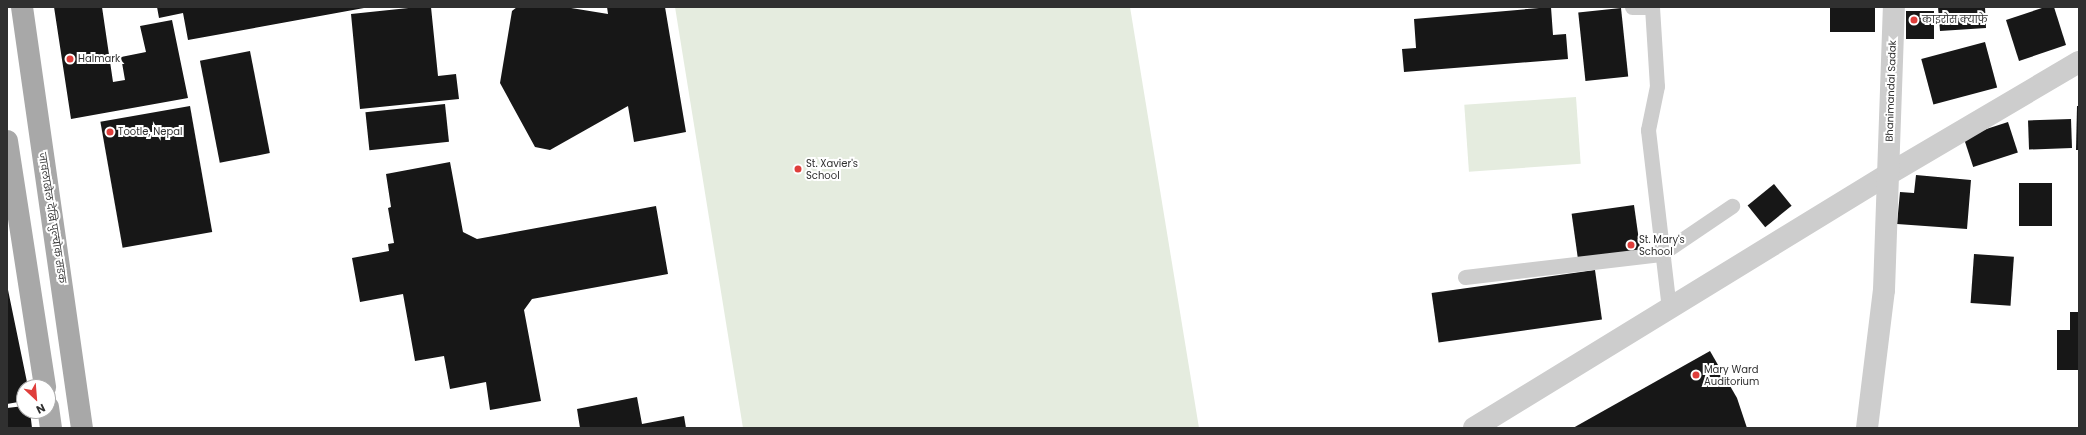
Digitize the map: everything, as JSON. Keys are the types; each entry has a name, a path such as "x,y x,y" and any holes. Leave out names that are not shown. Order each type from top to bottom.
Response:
{"main road":[{"name":"जावलाखेल देखि पुल्चोक सडक","path":"22,7 82,428"},
{"path":"7,141 12,207 44,379"}],"street":[{"name":"Bhanimandal Sadak","path":"1867,428 1884,290 1894,7"},
{"path":"1474,428 1887,175 2079,62"}],"lane":[{"path":"1632,7 1652,7 1657,86 1648,130 1668,309"},
{"path":"1465,277 1661,254 1732,206"}],"shaded area":[{"path":"675,7 1130,7 1199,428 743,428"},
{"path":"1576,97 1581,164 1469,172 1464,105"}],"building":[{"path":"54,7 102,7 113,82 125,80 121,57 146,52 140,26 172,20 188,98 71,119"},
{"path":"157,7 364,8 188,40 183,13 159,18"},
{"path":"431,7 438,76 456,74 459,99 360,109 351,14"},
{"path":"517,7 565,7 608,14 607,7 665,7 686,132 634,142 628,106 550,150 535,147 500,83 512,11"},
{"path":"1551,7 1553,35 1566,34 1568,59 1404,72 1402,49 1416,48 1414,19"},
{"path":"1830,7 1875,7 1875,32 1830,32"},
{"path":"1938,7 1985,7 1986,28 1940,31"},
{"path":"2045,7 2054,7 2066,45 2019,61 2006,20"},
{"path":"1621,8 1628,77 1585,81 1578,12"},
{"path":"1906,11 1934,11 1934,39 1906,39"},
{"path":"1985,42 1997,87 1933,104 1921,59"},
{"path":"250,51 270,153 220,163 200,61"},
{"path":"445,104 449,142 369,150 365,112"},
{"path":"190,106 212,232 123,248 100,122"},
{"path":"2077,106 2079,106 2079,150 2076,150"},
{"path":"2071,119 2072,148 2029,149 2028,121"},
{"path":"2008,122 2018,152 1973,167 1963,137"},
{"path":"450,162 463,232 477,239 656,206 668,274 532,299 524,310 541,401 490,410 486,382 450,389 444,356 415,361 403,294 360,302 352,258 389,251 388,244 394,243 388,208 391,207 386,174"},
{"path":"1916,175 1971,180 1967,229 1897,224 1900,192 1914,193"},
{"path":"2019,183 2052,183 2052,226 2019,226"},
{"path":"1774,184 1792,206 1765,227 1748,205"},
{"path":"1634,205 1641,254 1578,262 1572,214"},
{"path":"1974,254 2014,257 2010,306 1971,303"},
{"path":"1595,270 1602,320 1439,342 1432,293"},
{"path":"7,285 26,379 16,379 16,402 7,404"},
{"path":"2070,312 2079,312 2079,370 2057,370 2057,330 2070,330"},
{"name":"Mary Ward Auditorium","path":"1710,351 1737,398 1747,428 1573,428"},
{"path":"637,397 642,424 684,416 686,428 580,428 577,409"},
{"path":"16,407 16,419 31,419 32,428 7,428 7,408"}],"place":[{"name":"काइरोस क्याफे","path":"1914,20"},
{"name":"Halmark","path":"70,59"},
{"name":"Tootle, Nepal","path":"110,132"},
{"name":"St. Xavier's School","path":"798,169"},
{"name":"St. Mary's School","path":"1631,245"},
{"name":"Mary Ward Auditorium","path":"1696,375"}]}
